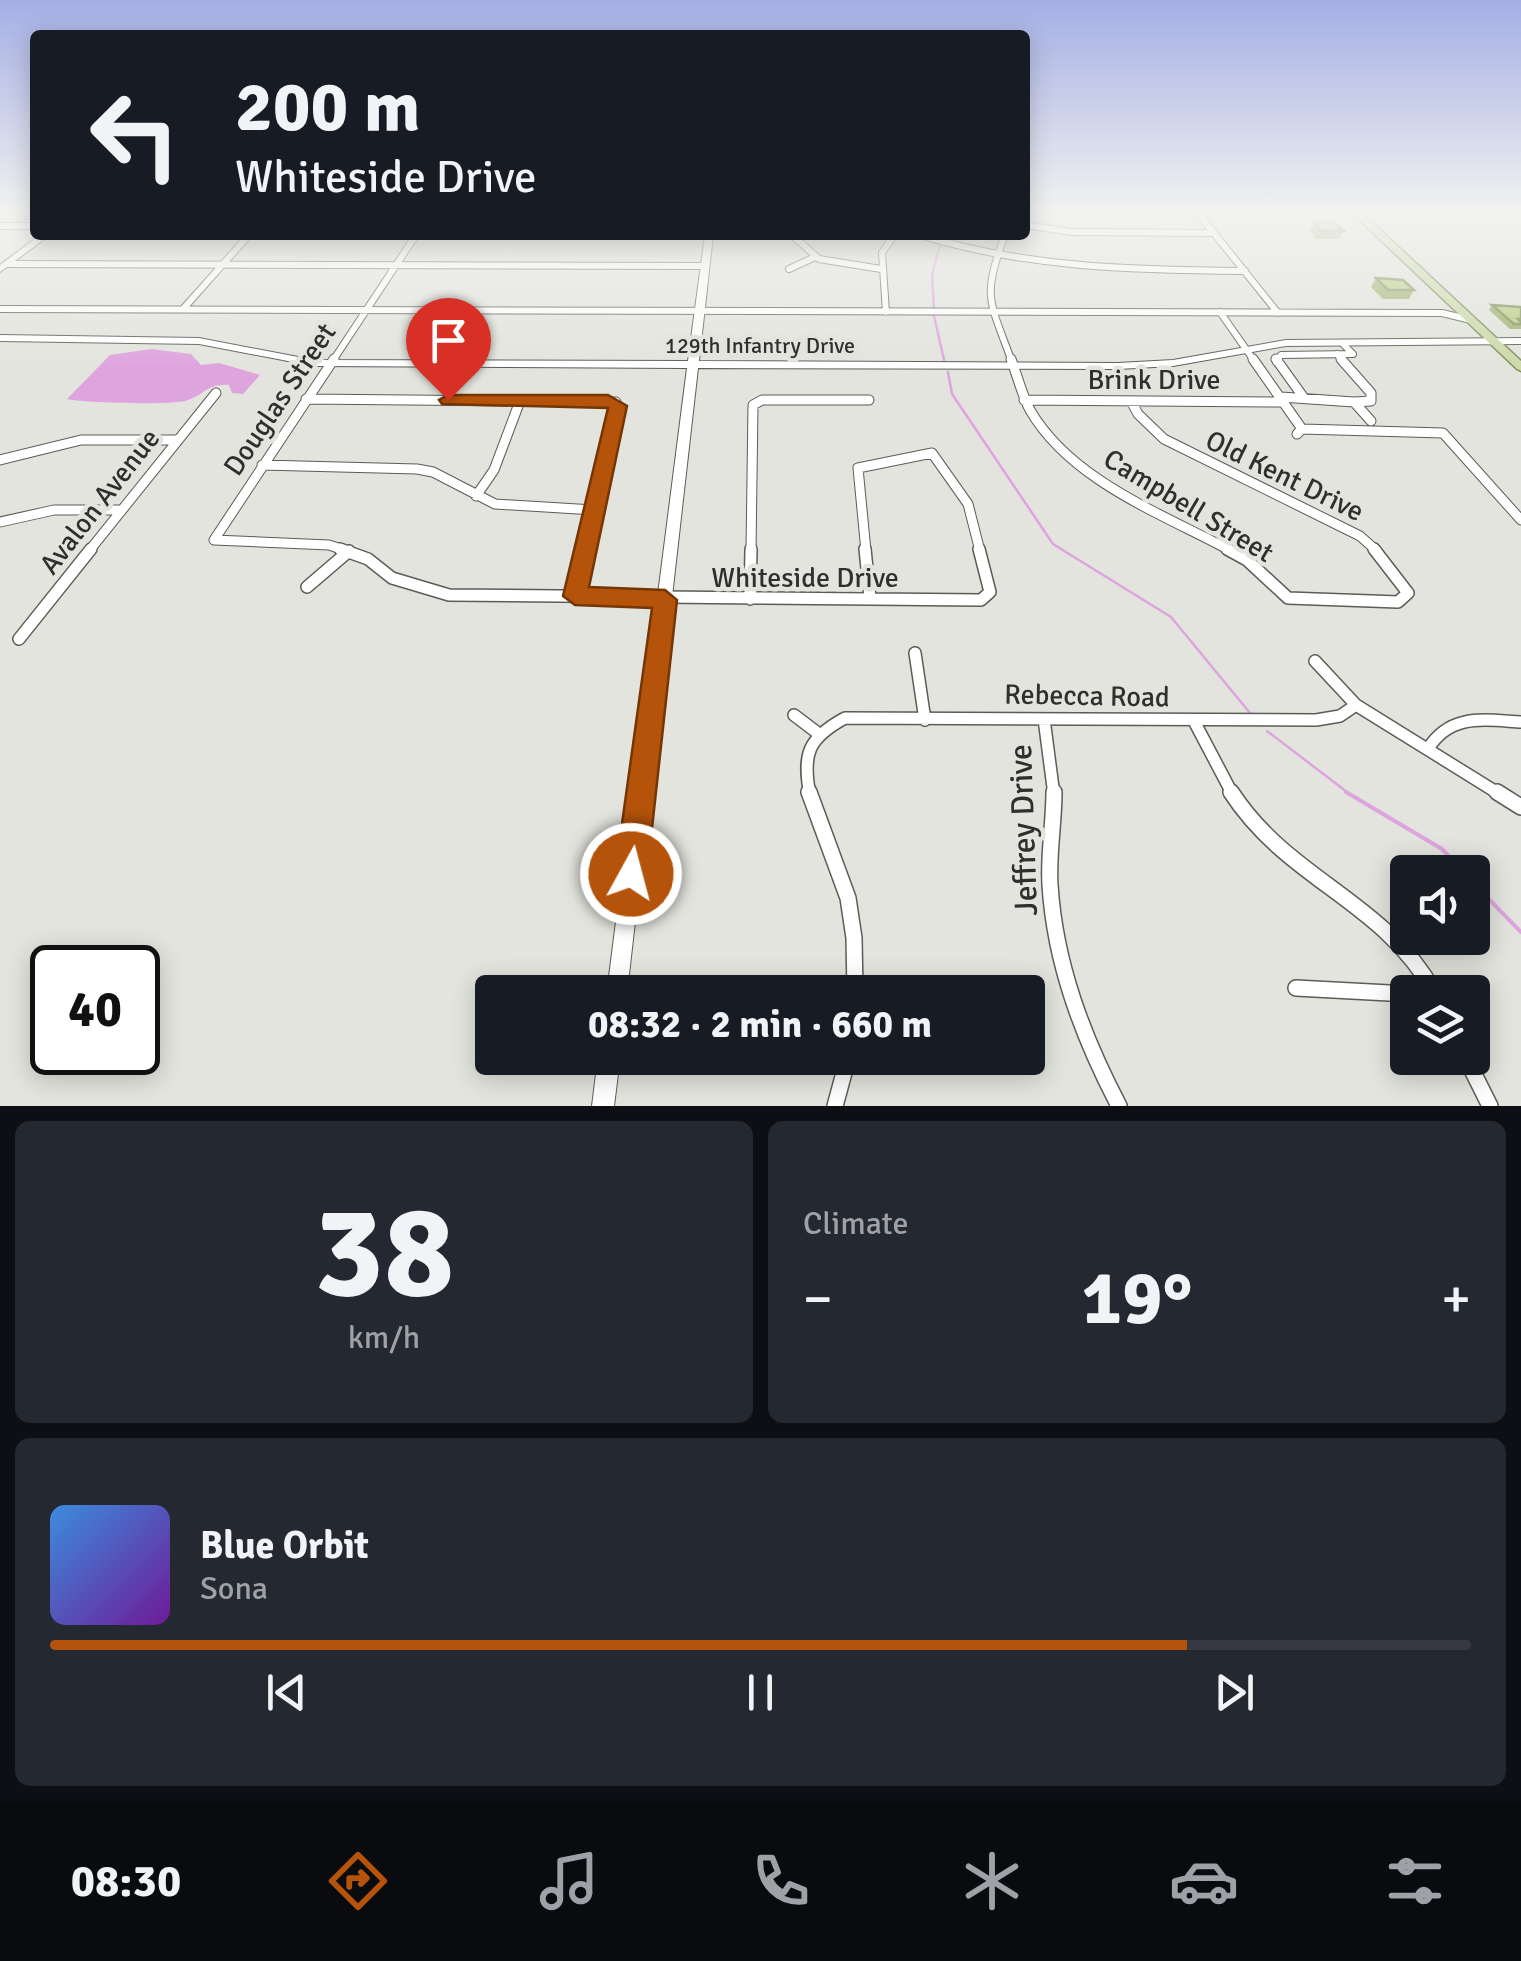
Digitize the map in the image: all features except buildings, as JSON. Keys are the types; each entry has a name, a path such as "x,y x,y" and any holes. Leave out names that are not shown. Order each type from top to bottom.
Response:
{"main road":[{"path":"1410,264 1521,367"}],"street":[{"path":"789,269 801,264"},
{"path":"838,264 880,269"},
{"path":"881,264 886,312"},
{"name":"Campbell Street","path":"993,264 988,285 994,312 1024,400 1061,448 1093,476 1248,560 1288,598 1398,602 1406,598"},
{"path":"1034,264 1072,269 1245,270"},
{"path":"1240,264 1278,313"},
{"path":"183,309 225,265"},
{"name":"Douglas Street","path":"214,540 397,265"},
{"path":"4,267 706,266 618,975"},
{"path":"1442,313 1455,306"},
{"path":"0,309 1442,313 1471,320"},
{"path":"1220,312 1283,399 1300,432 1443,434 1521,520"},
{"name":"129th Infantry Drive","path":"0,338 198,341 282,360 331,363 1012,366 1146,365 1246,348 1521,341"},
{"path":"1304,398 1275,360 1281,355 1340,348 1371,393 1371,401 1354,402"},
{"name":"Avalon Avenue","path":"19,638 216,393"},
{"name":"Brink Drive","path":"1024,400 1304,398 1354,402"},
{"path":"306,399 616,402 575,596"},
{"path":"750,599 756,402 869,400"},
{"path":"476,496 494,470 520,401"},
{"name":"Old Kent Drive","path":"1132,401 1138,414 1164,439 1360,536 1380,554 1408,593 1406,598"},
{"path":"1354,402 1371,421"},
{"path":"0,460 81,440 176,440"},
{"name":"Whiteside Drive","path":"214,540 304,542 348,551 368,559 392,578 428,592 665,600 981,600 988,597 968,504 932,453 858,468 870,598"},
{"path":"262,465 417,468 433,472 476,496 516,508 594,510"},
{"path":"0,522 54,510 120,510"},
{"path":"307,587 348,551"},
{"path":"914,653 925,720"},
{"path":"1314,661 1356,704 1521,807"},
{"name":"Rebecca Road","path":"818,734 844,718 1316,720 1340,716 1356,704"},
{"path":"794,715 818,734 808,752 804,782 834,848 846,891 853,975"},
{"name":"Jeffrey Drive","path":"1044,719 1055,798 1050,884 1064,976 1083,1031 1119,1106"},
{"path":"1194,721 1210,761 1242,811 1296,863 1404,941 1424,975"},
{"path":"1428,749 1436,731 1448,722 1521,722"},
{"path":"1296,988 1390,993"},
{"path":"602,1106 606,1075"},
{"path":"835,1106 843,1075"},
{"path":"1474,1075 1490,1106"}],"shaded area":[{"path":"151,349 191,354 201,365 219,363 260,375 243,394 232,393 229,385 222,385 176,402 67,399 110,355"}],"waterway":[{"path":"934,309 935,264"},
{"path":"934,316 944,360"},
{"path":"948,372 952,394 1053,544 1171,617 1250,713"},
{"path":"1267,731 1351,795"},
{"path":"1346,792 1351,795"},
{"path":"1351,795 1448,855"},
{"path":"1490,900 1521,932"}],"route":[{"path":"448,400 608,400 618,406 575,596 665,600 631,874"}]}
